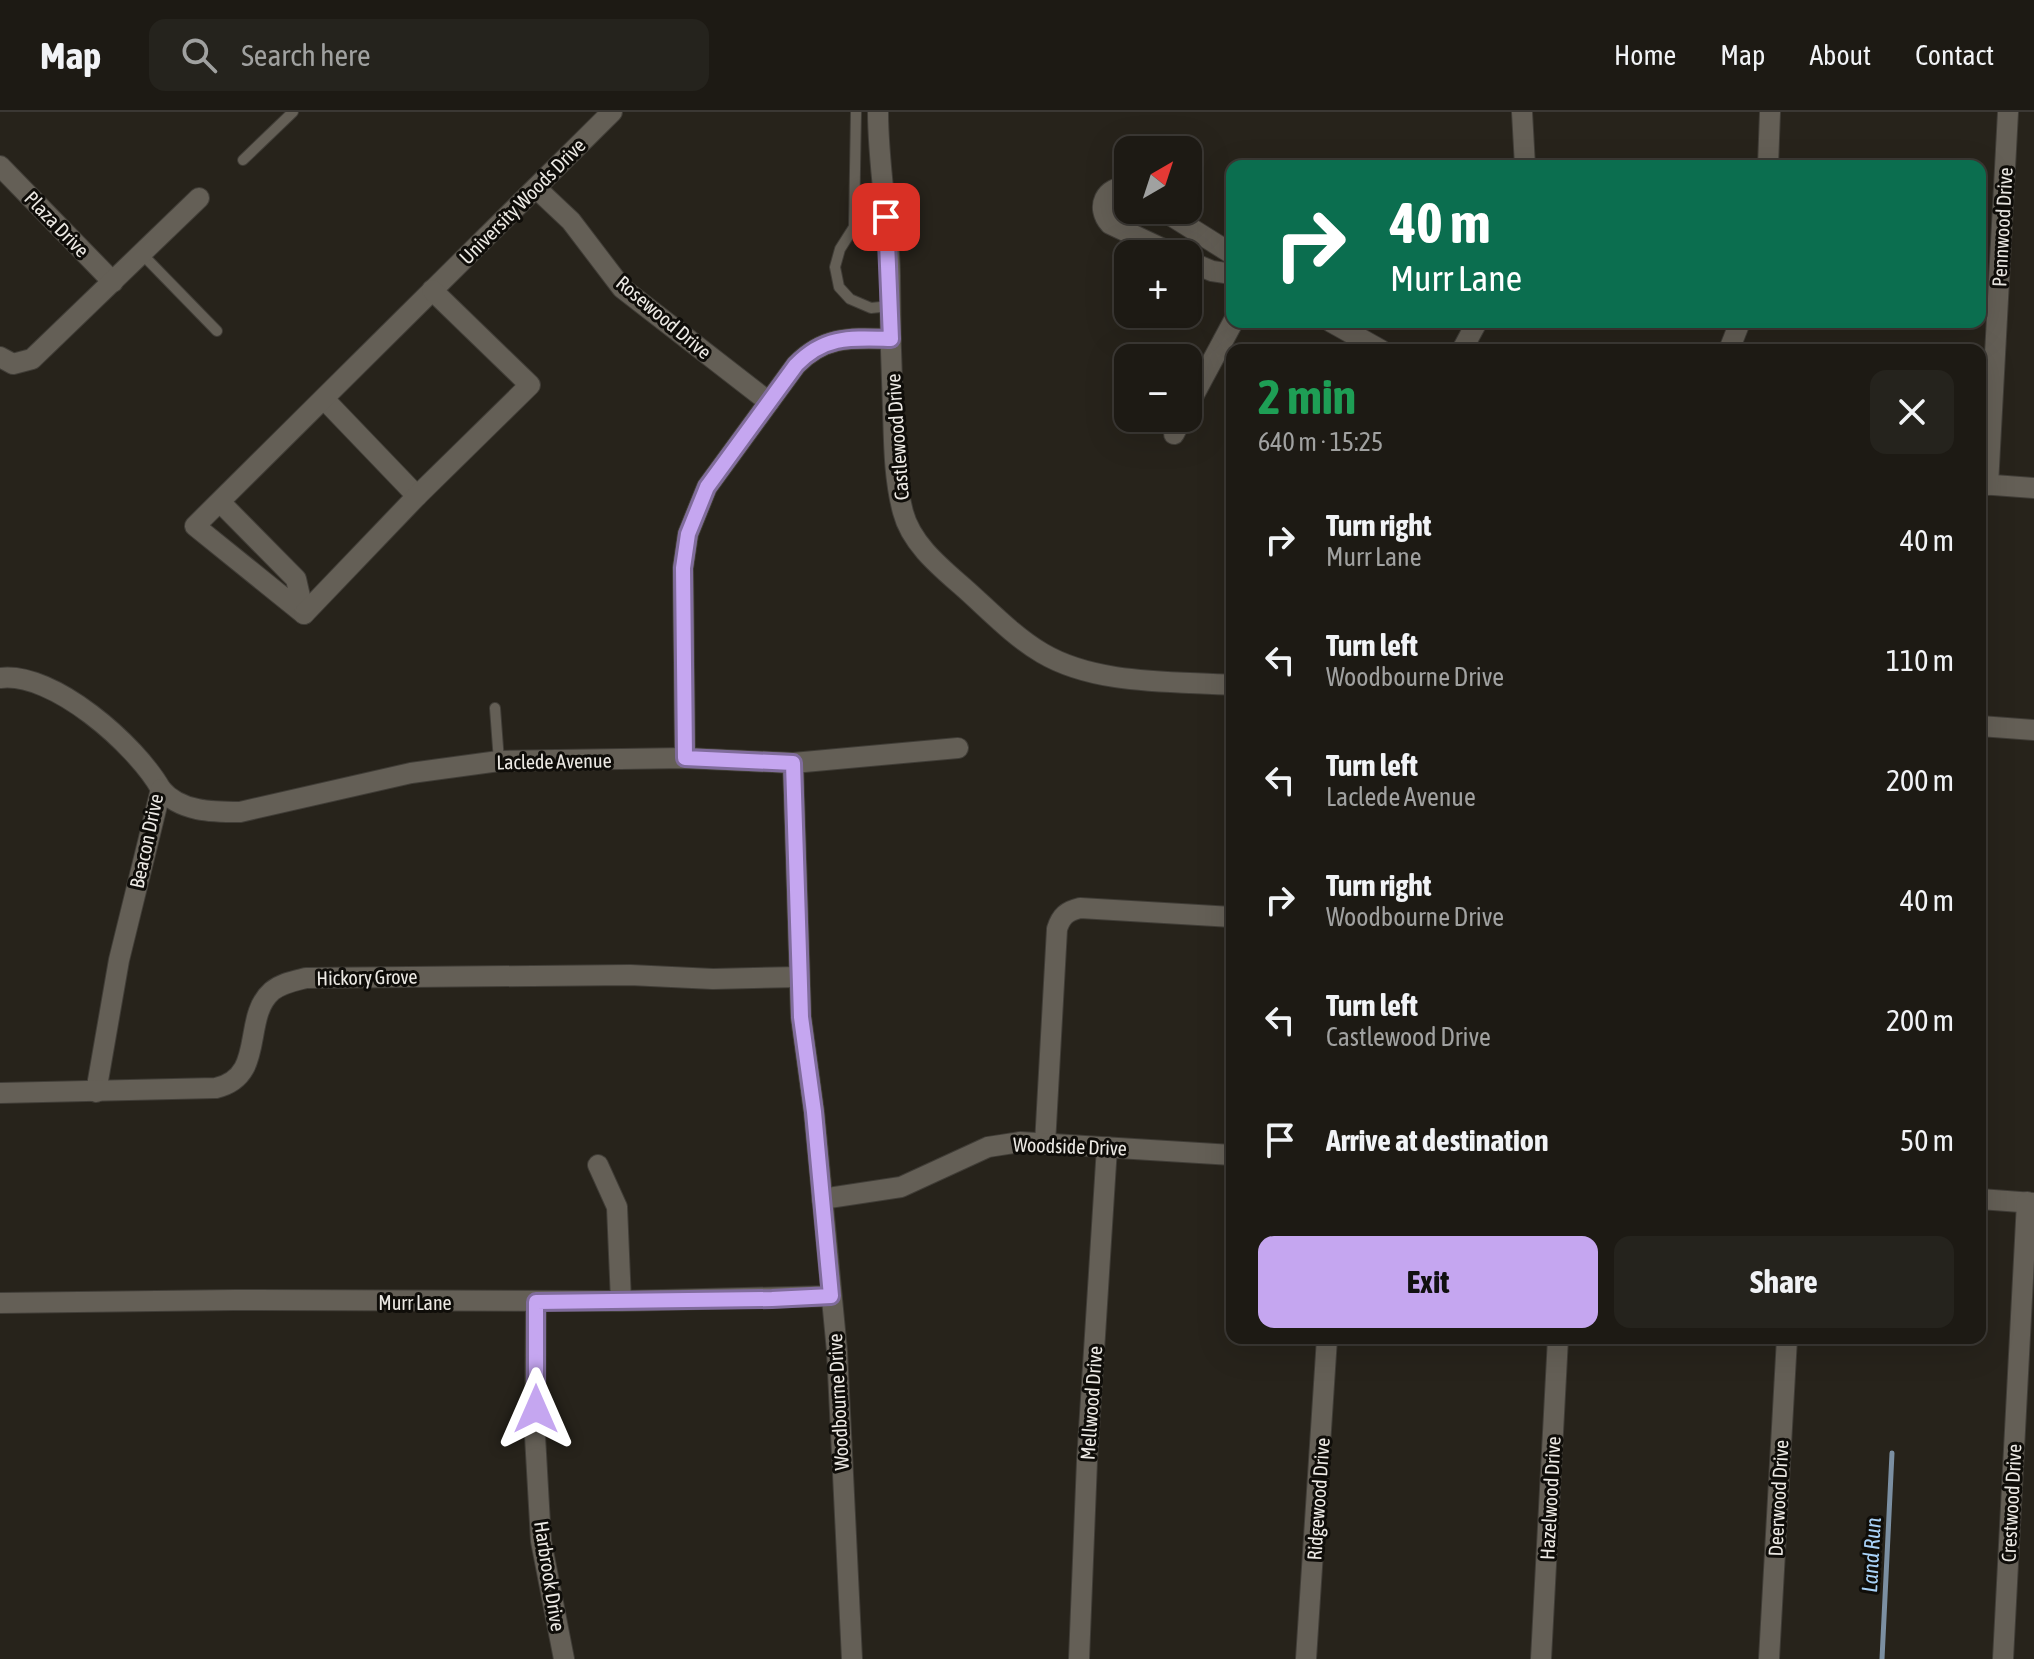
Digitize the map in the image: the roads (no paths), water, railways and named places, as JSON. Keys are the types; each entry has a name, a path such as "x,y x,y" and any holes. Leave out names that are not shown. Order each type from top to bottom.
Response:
{"street":[{"name":"University Woods Drive","path":"304,614 195,526 612,112"},
{"name":"Castlewood Drive","path":"878,112 880,176 889,260 895,469 903,514 913,534 940,568 1040,652 1068,665 1122,677 1226,685"},
{"path":"1522,112 1525,160"},
{"path":"1768,160 1770,112"},
{"name":"Pennwood Drive","path":"1986,453 2008,112"},
{"name":"Plaza Drive","path":"0,166 113,282"},
{"name":"Rosewood Drive","path":"536,188 571,221 622,288 769,402"},
{"path":"1114,190 1105,197 1102,207 1104,217 1110,224 1144,240"},
{"path":"0,357 13,364 32,359 199,198"},
{"path":"1184,224 1226,250"},
{"path":"1202,267 1226,273"},
{"path":"304,614 417,496 530,385 432,290"},
{"path":"1202,380 1230,328"},
{"path":"1342,328 1370,344"},
{"path":"685,758 683,568 688,534 707,487 811,349 848,338 891,339"},
{"path":"324,399 417,496"},
{"path":"1986,484 2034,488"},
{"path":"220,502 296,579 304,614"},
{"name":"Beacon Drive","path":"0,678 16,676 46,685 74,704 129,747 161,789 119,960 96,1092"},
{"path":"1986,726 2034,730"},
{"name":"Laclede Avenue","path":"161,789 171,800 183,806 215,812 240,812 411,773 499,761 685,758 793,763 958,748"},
{"name":"Woodbourne Drive","path":"793,763 799,977 837,1351 852,1659"},
{"path":"1045,1144 1060,919 1080,908 1226,917"},
{"name":"Hickory Grove","path":"0,1093 216,1088 227,1085 244,1068 263,1002 280,986 306,978 799,977"},
{"name":"Woodside Drive","path":"822,1199 901,1187 999,1144 1226,1155"},
{"name":"Mellwood Drive","path":"1079,1659 1087,1461 1107,1147"},
{"path":"598,1165 617,1207 621,1301"},
{"path":"1986,1199 2030,1202"},
{"name":"Crestwood Drive","path":"2003,1659 2030,1202"},
{"name":"Murr Lane","path":"0,1303 220,1300 536,1302 831,1296"},
{"name":"Harbrook Drive","path":"536,1302 535,1436 541,1541 564,1659"},
{"name":"Ridgewood Drive","path":"1306,1659 1327,1344"},
{"name":"Hazelwood Drive","path":"1541,1659 1558,1344"},
{"name":"Deerwood Drive","path":"1769,1659 1787,1344"}],"lane":[{"path":"243,160 293,112"},
{"path":"856,112 854,227 840,249 835,267 839,287 850,299 871,308 890,306"},
{"path":"142,254 217,331"},
{"path":"495,708 499,761"}],"waterway":[{"name":"Land Run","path":"1882,1659 1892,1453"}]}
